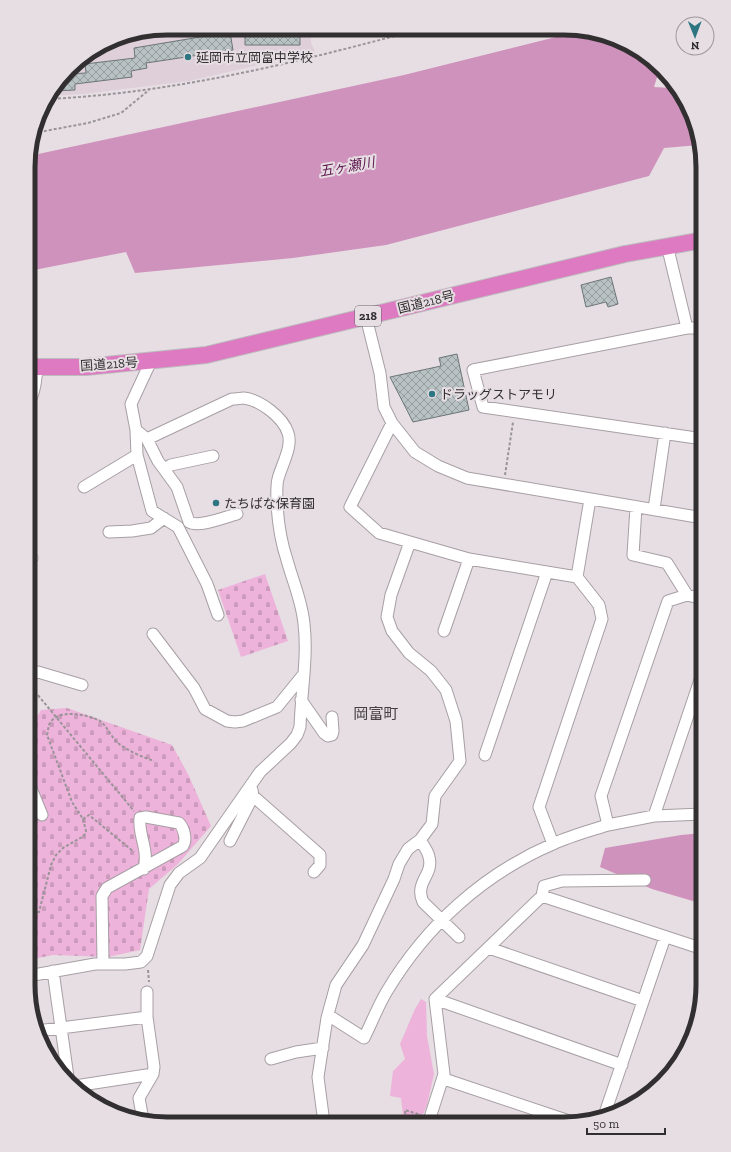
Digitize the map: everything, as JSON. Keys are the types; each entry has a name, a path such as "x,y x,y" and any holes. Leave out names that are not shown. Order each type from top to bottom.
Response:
{"highway":[{"name":"国道218号","path":"35,367 86,367 206,355 625,254 696,241"}],"street":[{"path":"667,246 687,328"},
{"path":"366,316 380,373 384,406 392,423 415,452 438,466 467,478 696,517"},
{"path":"696,328 687,328 473,370 483,406 696,438"},
{"path":"151,361 131,404 136,430 137,455 152,510 178,526 207,584 218,615"},
{"path":"35,975 103,963 125,964 141,962 147,956 170,885 179,873 200,858 260,772 291,743 297,735 306,642 300,597 287,560 280,531 277,481 288,447 289,433 282,422 270,411 254,400 243,398 232,400 147,439"},
{"path":"392,423 350,507 379,533 469,559 577,576 599,605 602,619 539,807 553,844"},
{"path":"136,430 147,439 158,461 177,487 189,522 193,524 201,524 237,514"},
{"path":"654,509 666,433"},
{"path":"84,487 137,455"},
{"path":"164,469 172,465 213,456"},
{"path":"577,576 590,499"},
{"path":"636,507 633,555 667,563 687,595"},
{"path":"109,532 132,531 150,528 164,518"},
{"path":"323,1117 318,1077 328,1015 336,986 363,945 394,879 399,864 408,849 420,840 432,824 435,796 460,761 456,721 446,690 431,671 409,653 392,631 387,617 391,595 410,542"},
{"path":"444,631 469,559"},
{"path":"485,755 547,572"},
{"path":"608,825 601,796 668,601 687,595 696,597"},
{"path":"153,634 194,688 204,709 227,721 243,721 278,707 303,675"},
{"path":"35,673 38,672 82,685"},
{"path":"654,816 696,691"},
{"path":"301,700 324,733 328,736 332,735 333,731 332,717"},
{"path":"230,841 253,796 251,784"},
{"path":"253,796 320,855 320,865 314,872"},
{"path":"35,798 42,815"},
{"path":"328,1015 364,1038 386,992 411,954 441,919 468,895 498,873 553,844 608,825 654,816 696,814"},
{"path":"103,963 102,896 104,891 145,865 183,846 185,839 182,825 180,823 146,817 140,818 146,851 145,865"},
{"path":"420,840 429,856 430,864 429,870 420,887 420,895 423,902 459,936"},
{"path":"435,1000 542,896 544,886 562,881 645,880"},
{"path":"542,896 696,947"},
{"path":"606,1110 666,937"},
{"path":"489,948 643,1001"},
{"path":"53,971 67,1071"},
{"path":"142,1114 139,1098 153,1074 154,1067 147,1017 147,992"},
{"path":"435,1000 622,1065"},
{"path":"430,1117 444,1079 435,1000"},
{"path":"43,1030 147,1017"},
{"path":"271,1059 296,1052 323,1048"},
{"path":"82,1085 153,1074"},
{"path":"444,1079 557,1117"}],"path":[{"path":"55,98 150,89 199,82 252,71 397,35"},
{"path":"40,132 88,124 121,113 150,89"},
{"path":"503,485 515,411"},
{"path":"35,692 140,818"},
{"path":"35,913 39,912 51,865 56,855 63,848 84,836 86,826 72,802 47,735 49,725 56,717 61,715 71,714 88,716 101,722 118,743 140,756 154,761"},
{"path":"83,819 89,815 145,865"},
{"path":"143,960 148,968 149,989 147,992"},
{"path":"406,1117 405,1110 420,1117"}],"shaded area":[{"name":"延岡市立岡富中学校","path":"311,35 311,43 315,52 189,81 83,94 56,96 74,74 94,57 117,45 150,36"}],"green space":[{"path":"265,574 288,641 241,657 218,590"},
{"path":"67,708 172,745 188,774 211,826 178,864 149,889 140,950 108,957 53,955 35,959 35,797 39,795 35,780 35,720 41,710"},
{"path":"421,999 426,1002 427,1036 434,1074 427,1105 422,1117 403,1117 401,1098 390,1096 393,1071 405,1059 400,1044 415,1009"}],"water":[{"name":"五ヶ瀬川","path":"564,35 581,36 598,40 614,45 630,53 644,62 658,75 654,87 670,88 686,117 694,145 664,148 649,176 386,245 293,258 135,273 126,252 35,270 36,155 404,75"},
{"path":"696,834 696,902 652,889 600,867 605,848"}],"building":[{"path":"212,35 230,35 233,50 146,63 147,68 131,71 132,77 75,84 75,90 59,91 74,74 86,73 85,64 135,58 134,48"},
{"path":"245,35 300,35 300,45 245,45"},
{"path":"611,277 618,304 608,307 606,302 586,307 581,285"},
{"name":"ドラッグストアモリ","path":"457,354 469,410 413,422 390,377 441,366 439,358"}],"place":[{"name":"延岡市立岡富中学校","path":"188,57"},
{"name":"ドラッグストアモリ","path":"432,394"},
{"name":"たちばな保育園","path":"216,503"}],"district":[{"name":"岡富町","path":"376,714"}]}
